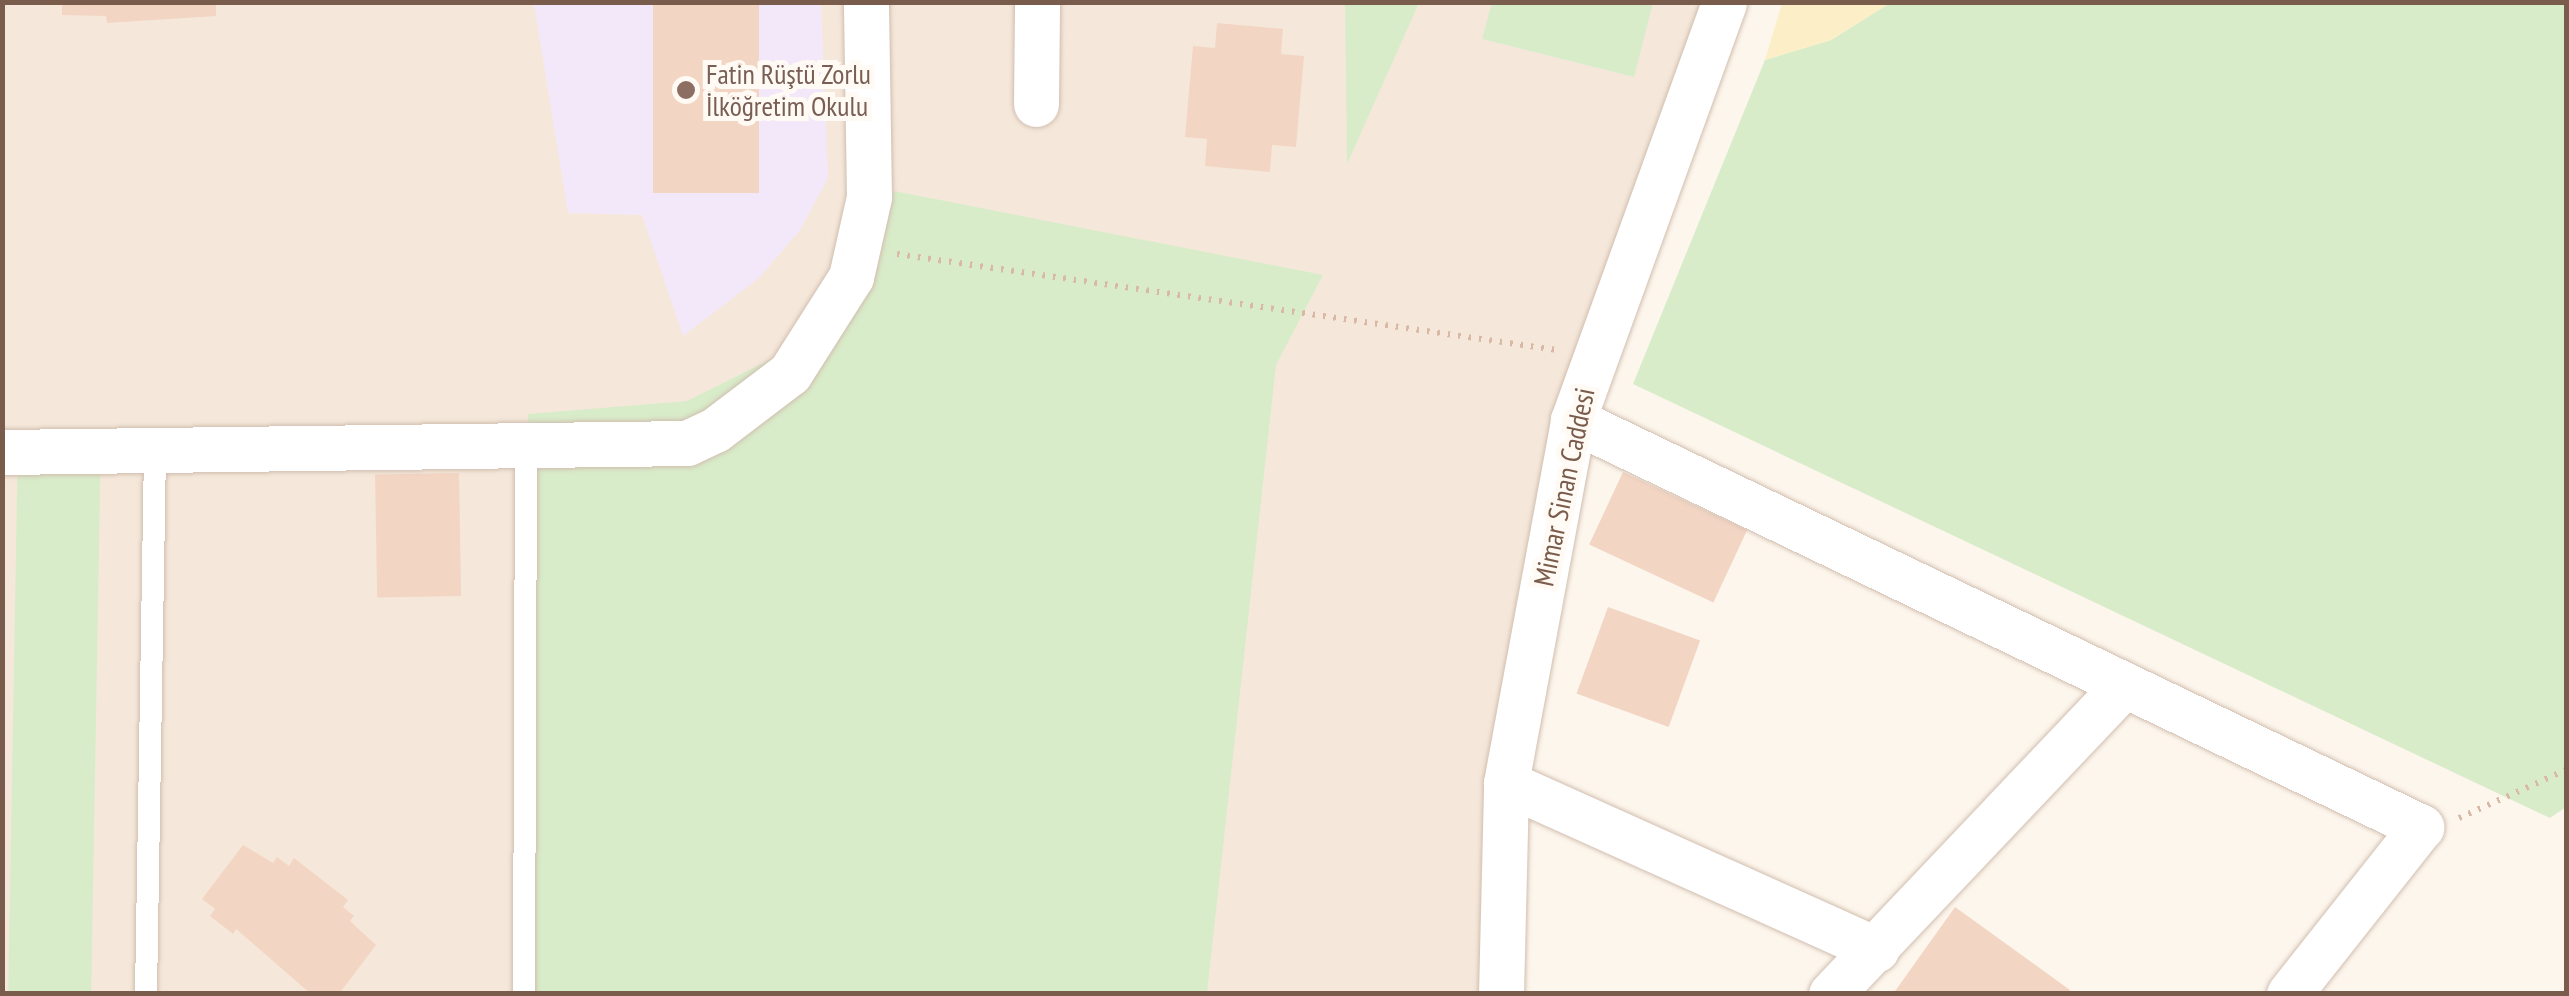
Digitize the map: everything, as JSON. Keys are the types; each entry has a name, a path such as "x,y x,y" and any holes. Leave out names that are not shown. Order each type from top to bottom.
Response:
{"street":[{"path":"2,452 686,442 742,414 814,344 859,248 870,197 866,2"},
{"path":"1036,104 1037,2"},
{"name":"Mimar Sinan Caddesi","path":"1501,994 1506,783 1573,420 1593,355 1724,2"},
{"path":"1573,420 2421,827 2289,994"},
{"path":"1831,994 2124,685"},
{"path":"1506,783 1876,949"}],"lane":[{"path":"524,994 526,445"},
{"path":"146,994 155,450"}],"path":[{"path":"859,248 1593,355"},
{"path":"2421,827 2510,800 2566,770"}],"shaded area":[{"path":"2,3 1726,3 1589,379 1493,993 3,993"},
{"name":"Fatin Rüştü Zorlu İlköğretim Okulu","path":"534,3 821,3 828,178 800,230 759,278 683,336 642,215 568,213"}],"green space":[{"path":"1492,2 1653,3 1634,77 1482,39"},
{"path":"1345,3 1419,3 1347,164"},
{"path":"1890,3 2566,3 2566,807 2550,818 1633,384 1765,60 1831,40"},
{"path":"894,191 1323,275 1276,365 1207,993 535,993 528,414 687,401 775,357 848,274"},
{"path":"18,433 101,434 91,994 8,994"}],"sand":[{"path":"1782,2 1890,3 1831,40 1765,60"}],"building":[{"path":"62,2 216,2 216,16 107,23 106,16 62,15"},
{"path":"653,2 759,2 759,193 653,193"},
{"path":"1217,23 1283,29 1281,54 1304,56 1296,147 1272,145 1270,172 1205,166 1207,139 1185,137 1193,46 1215,48"},
{"path":"1623,472 1747,530 1713,602 1589,545"},
{"path":"459,473 461,596 377,597 375,474"},
{"path":"1608,607 1700,641 1669,727 1577,693"},
{"path":"243,845 273,863 277,857 289,866 294,858 348,900 343,907 354,916 350,921 376,945 339,994 311,994 236,929 233,934 210,916 215,909 202,899"},
{"path":"1955,907 2070,990 2067,994 1893,994"}],"place":[{"name":"Fatin Rüştü Zorlu İlköğretim Okulu","path":"686,90"}]}
